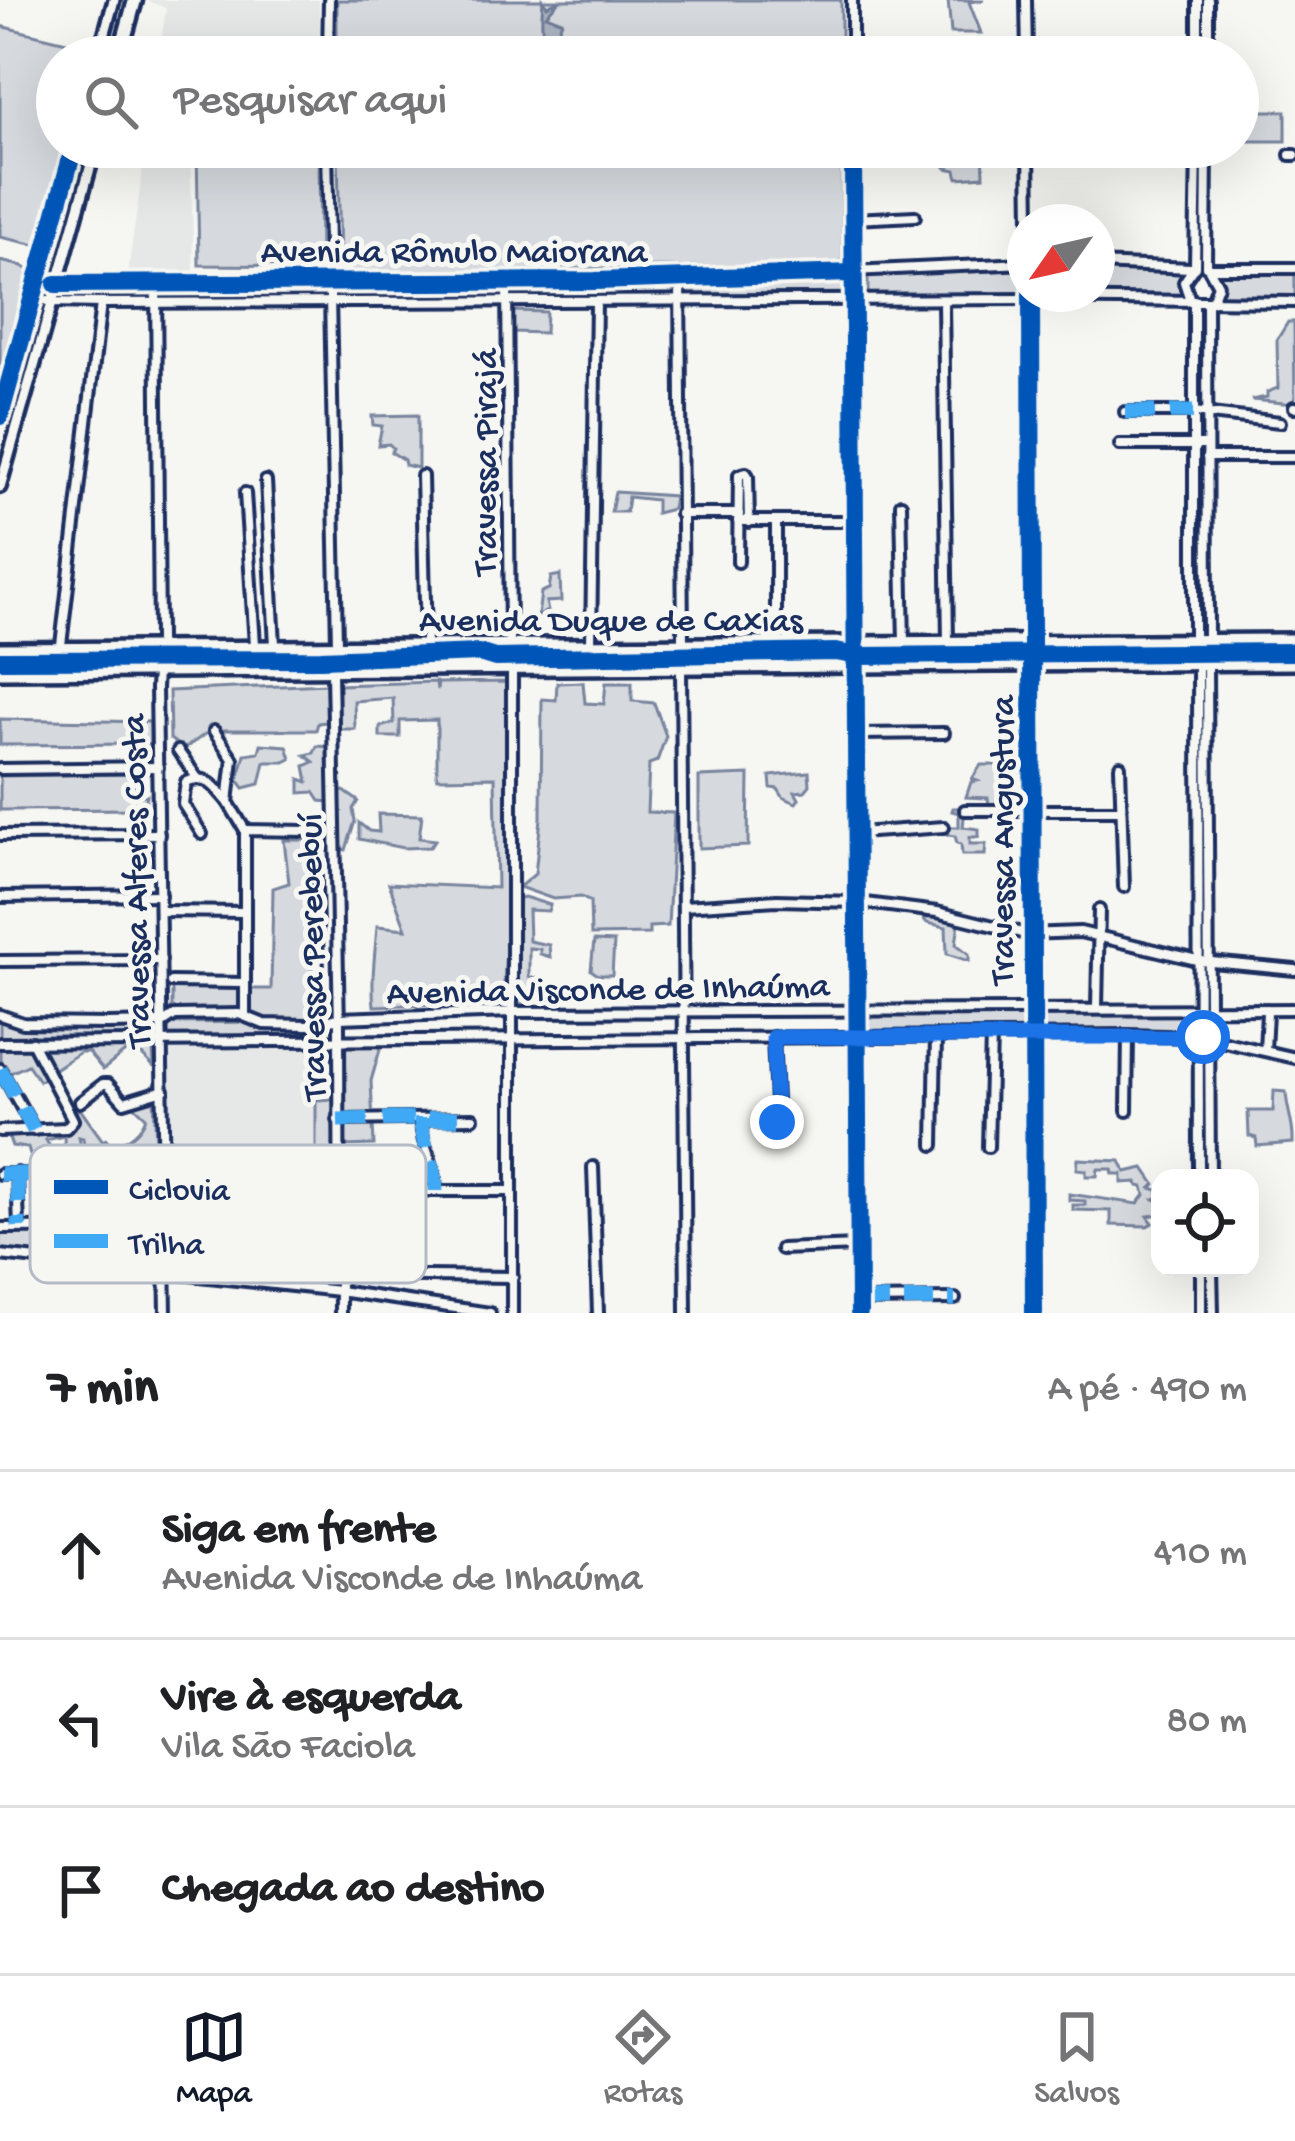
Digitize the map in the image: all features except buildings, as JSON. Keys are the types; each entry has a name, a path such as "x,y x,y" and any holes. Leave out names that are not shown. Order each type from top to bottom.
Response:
{"highway":[{"path":"128,36 138,0"}],"main road":[{"path":"104,36 114,0"},
{"path":"0,416 68,168"},
{"path":"0,487 89,168"},
{"path":"66,177 75,174 85,182"},
{"path":"15,367 24,365 32,372"},
{"name":"Avenida Duque de Caxias","path":"0,648 1295,639"},
{"path":"1088,664 1101,653 1090,640"},
{"path":"1191,642 1181,653 1197,666"},
{"path":"827,667 835,661 836,652 828,643"},
{"path":"884,643 879,656 890,666"},
{"path":"440,668 449,657 441,644"},
{"path":"616,644 609,657 616,668"},
{"name":"Avenida Duque de Caxias","path":"0,673 1295,664"}],"street":[{"path":"328,36 329,0"},
{"path":"852,0 852,36"},
{"path":"1026,0 1027,36"},
{"path":"1201,36 1198,0 1208,0 1205,36"},
{"path":"327,168 337,644"},
{"path":"853,168 859,1313"},
{"path":"1029,168 1030,204"},
{"path":"1191,642 1207,457 1209,301 1218,285 1200,267 1200,168"},
{"path":"1201,179 1203,168"},
{"path":"853,219 915,216"},
{"name":"Avenida Rômulo Maiorana","path":"56,284 680,279 1007,264"},
{"path":"1115,265 1295,268"},
{"path":"1200,267 1184,282 1192,300 1193,412 1208,641"},
{"path":"680,279 682,642"},
{"name":"Travessa Pirajá","path":"507,281 510,643"},
{"name":"Travessa Alferes Costa","path":"156,284 163,1145"},
{"name":"Avenida Rômulo Maiorana","path":"33,296 51,302 238,307 329,300 508,303 1007,297"},
{"name":"Avenida Rômulo Maiorana","path":"1115,298 1295,302"},
{"path":"943,301 948,642"},
{"path":"591,644 596,302"},
{"path":"61,645 101,303"},
{"name":"Travessa Angustura","path":"1030,312 1034,1313"},
{"path":"1194,348 1208,348"},
{"path":"1125,412 1193,412 1280,422"},
{"path":"1120,445 1206,445"},
{"path":"1207,457 1295,457"},
{"path":"738,562 748,476 740,475"},
{"path":"422,476 426,645"},
{"path":"266,481 275,645"},
{"path":"245,494 255,645"},
{"path":"901,504 904,643"},
{"path":"680,514 776,523 853,521"},
{"path":"776,523 776,642"},
{"path":"1197,666 1209,728 1210,763 1205,1008 1210,1169"},
{"path":"1197,666 1208,811"},
{"path":"681,668 686,1313"},
{"path":"512,670 512,1313"},
{"name":"Travessa Perebebuí","path":"332,672 338,1145"},
{"path":"214,731 233,759 228,802"},
{"path":"857,734 944,734"},
{"path":"178,751 197,778"},
{"path":"1120,766 1124,887"},
{"path":"0,770 158,767"},
{"path":"202,834 183,804 183,786 197,778 211,781 245,830 245,1016"},
{"path":"965,810 1120,810"},
{"path":"858,833 944,827"},
{"path":"245,830 307,831 315,839 319,1022"},
{"path":"0,835 159,834"},
{"path":"0,897 160,895"},
{"path":"684,906 777,900 859,902 1032,932 1069,931 1206,961 1295,970"},
{"path":"1097,1008 1099,910"},
{"path":"160,911 245,912"},
{"path":"0,961 161,960"},
{"path":"171,982 245,982"},
{"name":"Avenida Visconde de Inhaúma","path":"0,1015 23,1023 163,1023 175,1015 245,1016 264,1024 512,1012 1295,1009"},
{"path":"1265,1050 1267,1012"},
{"path":"1126,1112 1128,1035"},
{"name":"Avenida Visconde de Inhaúma","path":"0,1043 1128,1035 1205,1038 1295,1058"},
{"path":"934,1145 936,1036"},
{"path":"988,1148 991,1036"},
{"path":"773,1037 777,1122"},
{"path":"1199,1169 1205,1038"},
{"path":"0,1131 66,1128 73,1117 32,1042"},
{"path":"0,1069 34,1130"},
{"path":"80,1102 104,1084 124,1102 164,1090"},
{"path":"421,1118 422,1145"},
{"path":"338,1120 473,1118"},
{"path":"426,1152 436,1167 436,1191"},
{"path":"593,1167 598,1313"},
{"path":"17,1173 20,1227"},
{"path":"0,1174 30,1173"},
{"path":"426,1191 512,1191"},
{"path":"0,1228 30,1227"},
{"path":"781,1249 858,1246"},
{"path":"0,1255 30,1258"},
{"path":"426,1276 513,1277"},
{"path":"1201,1277 1201,1313"},
{"path":"1212,1277 1213,1313"},
{"name":"Travessa Alferes Costa","path":"166,1313 167,1283"},
{"path":"267,1283 490,1313"},
{"name":"Travessa Perebebuí","path":"339,1283 340,1313"},
{"path":"859,1300 955,1299"}],"shaded area":[{"path":"145,0 319,0 319,36 162,36 166,8"},
{"path":"337,0 841,0 841,36 337,36"},
{"path":"543,0 547,6 560,0 546,15 562,21 556,36 544,36"},
{"path":"948,0 984,0 969,2 981,33 951,33"},
{"path":"0,26 42,36 36,36 36,168 65,168 41,246 0,237"},
{"path":"1259,111 1286,111 1286,141 1259,141"},
{"path":"143,168 191,168 194,271 128,272"},
{"path":"197,168 319,168 320,266 199,265"},
{"path":"338,168 841,168 842,263 340,274"},
{"path":"946,168 984,168 984,176 958,178 956,170"},
{"path":"0,261 36,274 0,402"},
{"path":"1115,269 1185,272 1181,280 1186,295 1115,295"},
{"path":"1295,270 1295,297 1219,296 1219,271"},
{"path":"1007,271 1007,295 868,297 868,275"},
{"path":"848,276 847,296 512,301 332,298 332,284 573,286"},
{"path":"326,284 325,297 159,301 159,286"},
{"path":"57,289 146,289 147,300 54,300"},
{"path":"513,311 546,312 545,333 513,332"},
{"path":"1288,322 1294,322 1295,404 1251,400 1267,397 1267,392 1278,388 1277,340"},
{"path":"418,415 418,468 405,465 389,444 378,445 382,426 373,425 372,416"},
{"path":"615,492 674,496 672,509 656,513 656,500 628,497 626,512 611,512"},
{"path":"560,575 561,601 546,602 549,616 545,612 538,617 541,592 549,589 551,577"},
{"path":"1295,644 1295,661 885,661 884,650"},
{"path":"447,647 609,647 609,665 448,665 451,653"},
{"path":"615,650 849,651 850,662 617,664 612,660"},
{"path":"442,651 444,660 439,665 0,670 0,653"},
{"path":"436,682 437,690 438,683 509,682 509,892 503,1002 374,1006 377,926 406,929 389,883 497,888 495,777 437,778 437,720 400,721 400,737 380,737 380,727 394,723 393,698 354,701 355,729 338,729 336,685"},
{"path":"583,682 585,703 604,704 606,683 632,683 632,701 654,703 666,736 657,761 649,764 647,812 674,813 668,926 649,927 649,934 591,935 590,902 581,897 553,899 519,887 535,874 541,818 542,699 556,700 557,683"},
{"path":"326,684 327,722 318,723 316,730 211,730 184,749 170,739 169,691"},
{"path":"0,719 150,722 150,744 0,745"},
{"path":"261,744 287,746 291,759 265,762 260,784 244,788 238,780 245,754 259,752"},
{"path":"317,746 331,747 332,802 320,801 314,792 300,793 300,779 308,782 305,766 314,762 305,755 314,753"},
{"path":"981,765 1022,765 1022,800 997,799 998,805 989,804 988,798 966,797"},
{"path":"809,772 810,785 795,792 796,803 771,788 770,776"},
{"path":"133,774 137,796 147,795 144,809 0,810 0,776"},
{"path":"749,775 748,846 699,848 699,777"},
{"path":"339,792 358,801 346,850 338,848"},
{"path":"953,808 965,808 963,827 979,829 979,837 970,837 970,844 986,844 985,855 962,855 961,844 948,835 947,827 959,827 959,813"},
{"path":"378,814 422,815 419,838 435,840 430,847 403,848 359,839 359,823 379,832"},
{"path":"284,840 309,840 314,1020 273,1023 327,1027 328,1036 167,1039 168,1023 265,1022 251,1014 248,989 271,989 273,888 289,883"},
{"path":"516,899 550,905 548,911 528,910 529,941 549,945 550,957 529,948 529,977 541,979 541,985 531,986 531,1005 515,1003"},
{"path":"922,917 959,923 956,944 969,954 969,961 947,954 946,927 927,923"},
{"path":"594,941 614,942 612,975 591,970"},
{"path":"172,988 238,989 242,1010 172,1013"},
{"path":"1030,1011 1029,1034 868,1035 869,1012"},
{"path":"1198,1012 1199,1034 1042,1032 1042,1013"},
{"path":"0,1020 31,1029 156,1028 155,1040 0,1040"},
{"path":"339,1039 339,1145 165,1145 163,1042"},
{"path":"343,1042 381,1046 371,1081 374,1145 344,1145"},
{"path":"30,1047 49,1077 39,1081 28,1065 8,1074 0,1048"},
{"path":"40,1048 153,1049 154,1067 140,1053 125,1052 103,1070 88,1052 80,1052 53,1070"},
{"path":"1274,1091 1286,1092 1293,1143 1257,1146 1256,1138 1249,1136 1248,1111 1273,1111"},
{"path":"154,1097 156,1143 115,1145 133,1136 144,1123 146,1117 132,1104"},
{"path":"335,1099 335,1145 316,1145 316,1100"},
{"path":"80,1109 111,1145 84,1145 79,1137 80,1145 65,1145 64,1136 46,1140 49,1145 30,1145 30,1155 28,1148 12,1146 7,1133 66,1130 73,1127 74,1112"},
{"path":"1078,1159 1120,1161 1126,1172 1144,1168 1151,1178 1151,1224 1111,1225 1111,1211 1073,1210 1073,1205 1085,1205 1085,1201 1069,1200 1069,1194 1138,1204 1145,1195 1137,1182 1122,1183 1122,1174 1113,1174 1112,1169 1098,1169 1097,1176 1086,1176 1086,1170 1077,1169"},
{"path":"0,1228 30,1228 30,1258 0,1255"},
{"path":"267,1283 339,1283 339,1291"},
{"path":"273,1283 337,1283 337,1290"}],"marked path":[{"path":"1125,412 1193,412"},
{"path":"0,1069 34,1130"},
{"path":"421,1118 425,1145"},
{"path":"338,1120 473,1118"},
{"path":"426,1147 436,1191"},
{"path":"17,1173 19,1227"},
{"path":"0,1174 30,1174"},
{"path":"859,1300 955,1299"}],"cycle path":[{"path":"0,416 68,168"},
{"path":"853,168 859,1313"},
{"path":"56,284 595,281 852,273"},
{"path":"1031,312 1034,1313"},
{"path":"0,660 321,659 479,653 495,658 1295,652"}],"route":[{"path":"777,1122 773,1037 1203,1037"}]}
